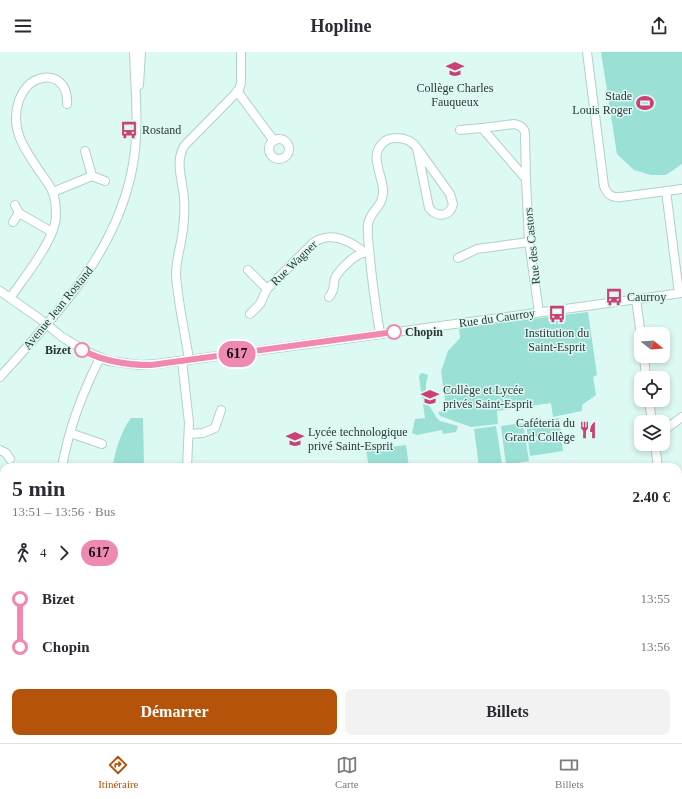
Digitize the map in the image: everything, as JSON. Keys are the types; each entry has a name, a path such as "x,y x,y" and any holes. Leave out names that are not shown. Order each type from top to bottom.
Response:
{"street":[{"name":"Avenue Jean Rostand","path":"134,52 136,118"},
{"name":"Avenue Jean Rostand","path":"0,377 47,325 90,269 106,244 115,224 131,175 135,149 141,52"},
{"path":"187,463 189,434 188,410 185,360 176,275 184,218 180,154 185,145 238,91 241,83 241,52"},
{"path":"587,52 605,191 610,196 618,198 682,189"},
{"path":"10,298 47,243 52,232 56,213 53,192 20,140 16,126 16,112 19,100 26,88 31,83 40,79 54,79 63,84 67,91 67,104"},
{"path":"238,91 274,140"},
{"name":"Rue des Castors","path":"460,130 514,124 523,128 525,133 529,242 539,312"},
{"path":"482,128 526,179"},
{"path":"380,334 367,252 368,224 371,216 379,206 383,197 383,189 376,157 381,144 389,139 401,138 412,142 417,148 452,198 452,207 446,214 436,214 429,208 417,148"},
{"path":"84,151 92,176"},
{"path":"53,192 92,176 105,181"},
{"path":"666,191 680,293"},
{"path":"15,205 19,213 52,232"},
{"path":"13,222 19,213"},
{"name":"Rue Wagner","path":"250,314 260,304 267,289 312,243 319,239 330,237 344,239 352,242 367,252"},
{"path":"458,258 477,249 529,242"},
{"path":"328,297 333,291 335,279 338,274 353,258 367,252"},
{"name":"Rue Wagner","path":"248,270 267,289"},
{"name":"Rue du Caurroy","path":"0,291 72,344 100,358 135,365 151,365 680,293"},
{"path":"636,299 640,327"},
{"path":"63,463 70,433 81,398 100,358"},
{"path":"189,434 215,428 221,410"},
{"path":"670,426 682,417"},
{"path":"70,433 102,444"},
{"path":"0,450 6,453 10,459"},
{"path":"656,451 657,463"}],"green space":[{"name":"Stade Louis Roger","path":"601,52 682,52 682,164 666,175 651,175 634,170 617,154"},
{"path":"588,312 597,375 593,377 596,395 582,405 582,411 553,417 551,403 497,411 498,424 471,427 440,416 438,412 461,407 457,404 446,407 441,371 448,351 460,338 459,328"},
{"path":"422,373 428,375 426,394 428,404 440,421 458,426 456,432 443,434 442,430 417,435 412,433 415,419 425,418 419,377"},
{"path":"131,418 143,418 144,463 114,463 119,441"},
{"path":"559,418 561,433 528,438 526,423"},
{"path":"523,423 529,461 506,463 501,426"},
{"path":"496,426 502,463 478,463 474,429"},
{"path":"561,436 563,451 530,456 528,441"},
{"path":"406,445 408,463 368,463 366,450"}],"bus line":[{"name":"617","path":"82,350 109,361 135,365 151,365 394,332"}],"place":[{"name":"Collège Charles Fauqueux","path":"455,69"},
{"name":"Stade Louis Roger","path":"645,103"},
{"name":"Rostand","path":"129,130"},
{"name":"Caurroy","path":"614,297"},
{"name":"Institution du Saint-Esprit","path":"557,314"},
{"name":"Chopin","path":"394,332"},
{"name":"Bizet","path":"82,350"},
{"name":"Collège et Lycée privés Saint-Esprit","path":"430,397"},
{"name":"Caféteria du Grand Collège","path":"588,430"},
{"name":"Lycée technologique privé Saint-Esprit","path":"295,439"}]}
